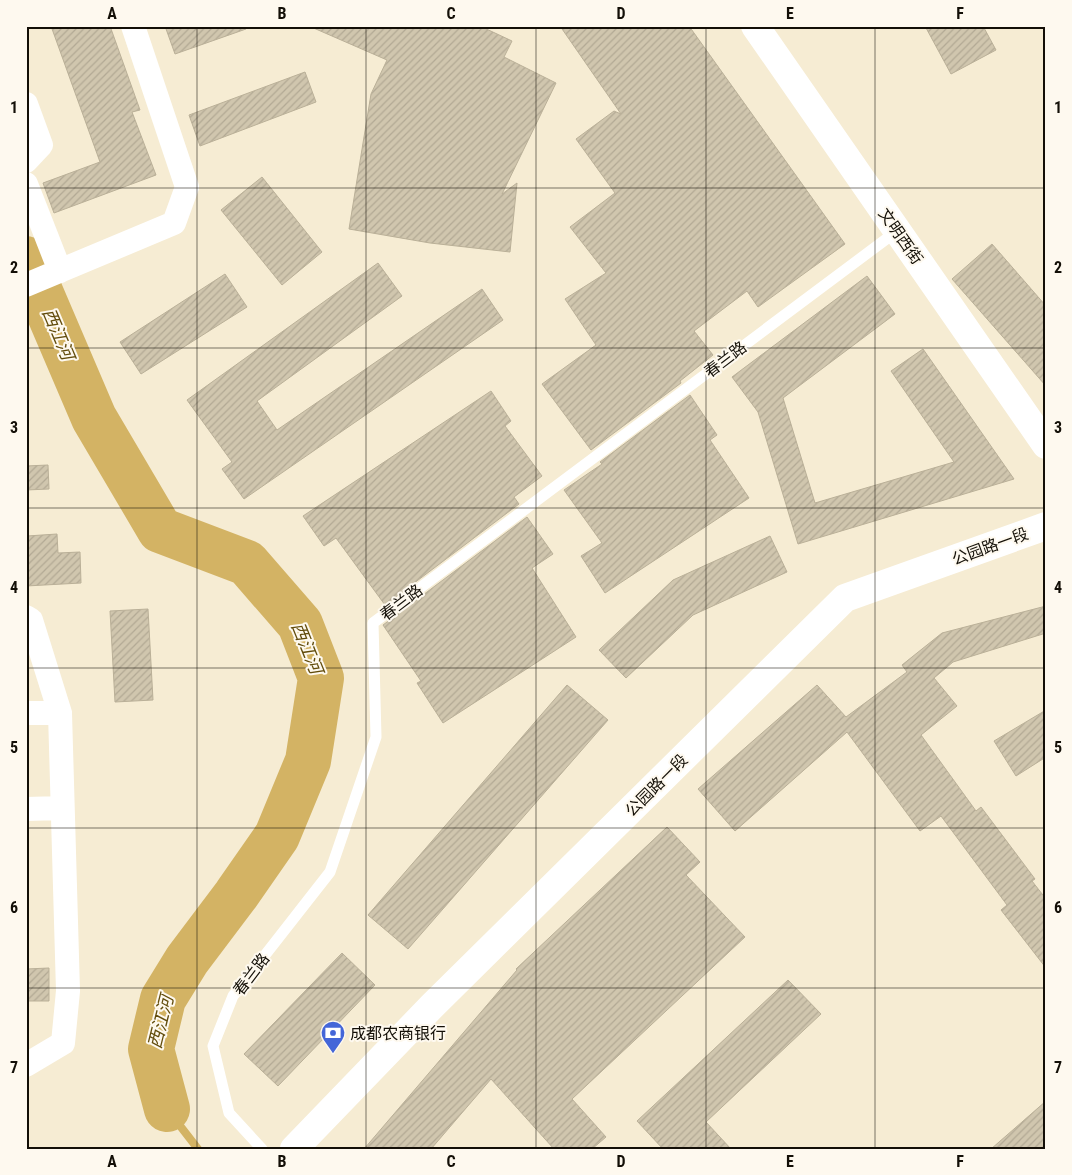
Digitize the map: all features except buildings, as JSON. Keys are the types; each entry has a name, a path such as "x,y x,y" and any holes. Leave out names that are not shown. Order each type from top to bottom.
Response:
{"street":[{"path":"26,285 174,223 187,187 133,26"},
{"name":"文明西街","path":"755,26 1046,445"},
{"path":"26,104 41,145 26,161"},
{"path":"26,184 56,273"},
{"name":"公园路一段","path":"294,1149 317,1123 432,1006 845,598 1046,526"},
{"path":"26,616 31,620 60,713 68,991 63,1043 26,1065"},
{"path":"26,713 60,713"},
{"path":"26,809 62,808"}],"lane":[{"name":"春兰路","path":"262,1149 229,1113 213,1046 233,996 330,872 376,737 373,623 897,230"}],"waterway":[{"name":"西江河","path":"26,259 94,418 160,530 247,563 300,624 321,678 308,761 277,836 187,960 163,999 151,1049 167,1109"},
{"name":"西江河","path":"167,1109 198,1149"}],"place":[{"name":"成都农商银行","path":"333,1054"}]}
